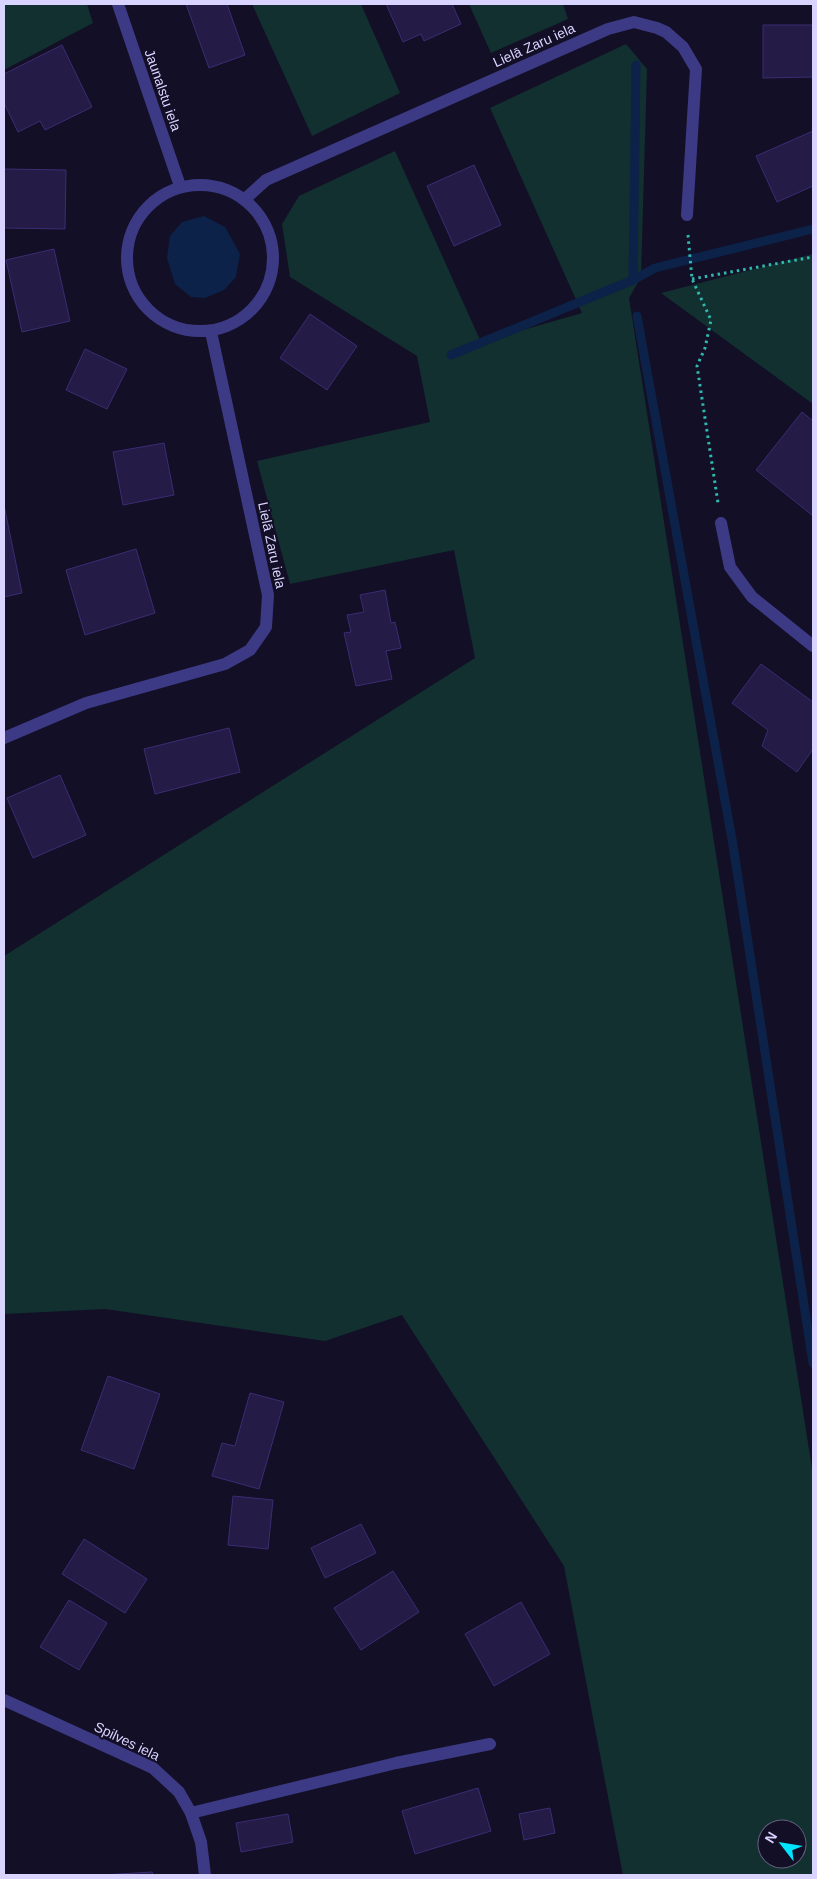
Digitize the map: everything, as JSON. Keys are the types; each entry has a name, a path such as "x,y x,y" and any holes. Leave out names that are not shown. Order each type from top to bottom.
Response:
{"street":[{"name":"Jaunalstu iela","path":"118,4 180,186"},
{"name":"Lielā Zaru iela","path":"245,199 266,180 608,28 634,22 666,32 683,47 696,69 687,214"},
{"path":"214,185 245,199 267,226 274,259 266,293 243,319 211,332 174,328 143,307 126,274 128,236 148,205 180,186 214,185"},
{"name":"Lielā Zaru iela","path":"4,738 86,703 225,664 250,650 266,627 268,595 211,332"},
{"path":"721,523 730,567 752,597 813,646"},
{"name":"Spilves iela","path":"4,1700 153,1768 179,1792 191,1813 201,1842 205,1875"},
{"path":"191,1813 396,1763 490,1744"}],"path":[{"path":"687,214 692,279 711,320 705,348 697,366 721,523"},
{"path":"692,279 813,257"}],"green space":[{"path":"4,4 87,4 93,23 4,70"},
{"path":"252,4 361,4 400,93 312,136"},
{"path":"469,4 563,4 568,19 491,53"},
{"path":"626,44 647,69 641,277 629,298 813,1475 813,1875 623,1875 564,1566 402,1315 325,1341 105,1309 4,1314 4,956 475,658 454,550 290,584 257,461 430,422 417,356 290,277 282,224 299,196 395,151 481,342 582,313 490,108"},
{"path":"813,254 813,404 661,293"}],"water":[{"path":"204,216 225,227 240,254 236,277 224,290 205,298 191,297 175,284 167,258 170,236 182,222"}],"building":[{"path":"186,4 227,4 245,55 209,68"},
{"path":"386,4 452,4 461,24 424,41 421,34 403,42"},
{"path":"763,25 813,25 813,77 763,78"},
{"path":"62,45 92,107 45,130 40,121 18,132 4,103 4,74"},
{"path":"813,131 813,186 777,202 756,156"},
{"path":"474,165 501,225 454,246 427,186"},
{"path":"4,169 66,170 65,229 4,228"},
{"path":"54,249 70,321 22,332 6,260"},
{"path":"310,314 357,346 327,390 280,358"},
{"path":"85,349 127,369 107,409 66,390"},
{"path":"802,412 813,421 813,516 756,470"},
{"path":"164,443 174,495 123,505 113,452"},
{"path":"4,505 22,593 4,597"},
{"path":"136,549 155,613 85,635 66,570"},
{"path":"385,590 391,623 395,622 401,648 386,651 392,679 356,686 344,633 351,632 347,615 364,612 360,595"},
{"path":"761,664 813,702 813,749 797,772 762,746 768,730 732,703"},
{"path":"229,728 240,772 155,794 144,749"},
{"path":"60,775 86,835 33,858 7,798"},
{"path":"108,1376 160,1394 134,1469 81,1450"},
{"path":"250,1393 284,1402 259,1489 212,1476 222,1443 235,1446"},
{"path":"233,1496 273,1500 268,1549 228,1545"},
{"path":"361,1524 376,1553 325,1578 311,1548"},
{"path":"84,1539 147,1579 125,1613 62,1574"},
{"path":"393,1571 419,1612 361,1650 334,1608"},
{"path":"69,1600 107,1623 79,1670 40,1647"},
{"path":"521,1602 550,1654 494,1686 465,1634"},
{"path":"478,1788 491,1831 415,1854 402,1811"},
{"path":"550,1808 555,1833 524,1840 519,1814"},
{"path":"288,1814 293,1842 241,1852 236,1823"},
{"path":"152,1872 153,1875 102,1875"}],"waterway":[{"path":"633,280 636,65"},
{"path":"451,355 633,280 655,268 813,229"},
{"path":"637,316 732,839 813,1363"}]}
